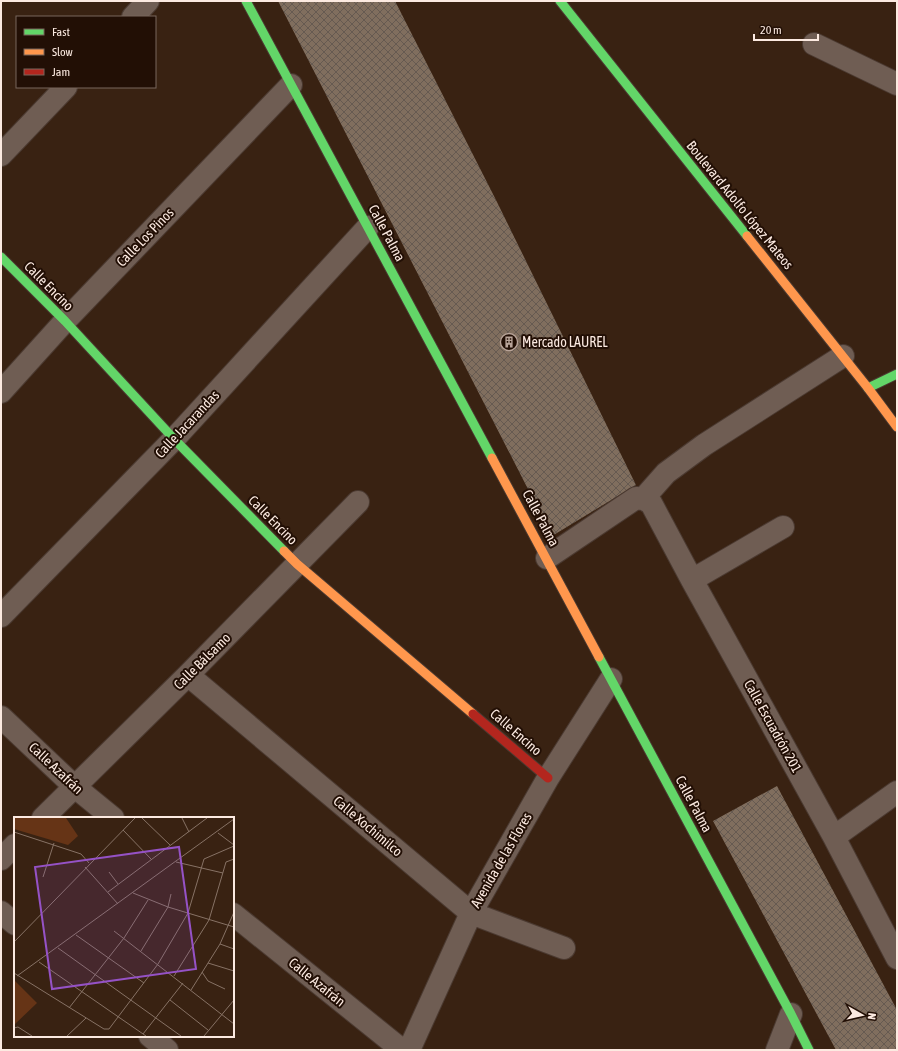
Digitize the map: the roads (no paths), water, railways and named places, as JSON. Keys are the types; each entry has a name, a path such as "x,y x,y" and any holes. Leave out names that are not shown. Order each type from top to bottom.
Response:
{"street":[{"path":"134,16 148,1"},
{"name":"Calle Palma","path":"246,1 547,558 809,1050"},
{"name":"Boulevard Adolfo López Mateos","path":"560,1 843,356 897,427"},
{"path":"814,44 897,84"},
{"name":"Calle Los Pinos","path":"1,392 65,321 291,85"},
{"path":"1,155 65,88"},
{"name":"Calle Jacarandas","path":"1,616 174,439 368,227"},
{"name":"Calle Encino","path":"1,258 65,321 174,439 297,564 548,778"},
{"path":"547,558 636,498 643,499 666,473 698,450 751,414 843,356"},
{"path":"868,388 897,374"},
{"name":"Calle Escuadrón 201","path":"643,499 651,503 834,837 897,958"},
{"name":"Calle Bálsamo","path":"44,817 188,675 358,502"},
{"path":"692,580 783,527"},
{"name":"Calle Xochimilco","path":"188,675 471,913 564,948"},
{"name":"Avenida de las Flores","path":"409,1050 471,913 548,778 611,679"},
{"name":"Calle Azafrán","path":"1,717 75,787 112,817"},
{"path":"834,837 897,792"},
{"path":"1,859 14,846"},
{"path":"1,912 14,923"},
{"name":"Calle Azafrán","path":"234,915 402,1050"},
{"path":"777,1050 791,1014"},
{"path":"151,1037 167,1050"}],"place":[{"name":"Mercado LAUREL","path":"509,342"}]}
